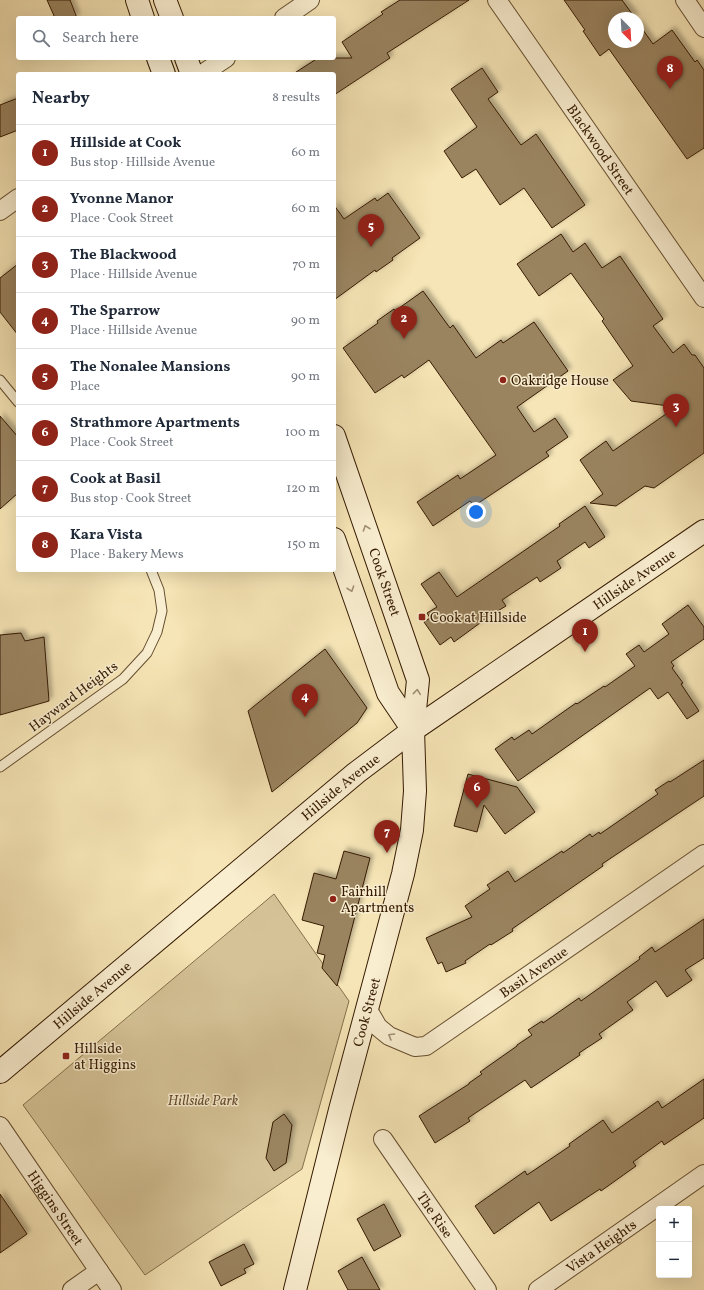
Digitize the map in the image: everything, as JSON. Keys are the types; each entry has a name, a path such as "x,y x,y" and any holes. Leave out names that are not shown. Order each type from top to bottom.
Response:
{"main road":[{"path":"137,0 143,16"},
{"path":"165,0 171,16"},
{"path":"159,60 163,72"},
{"path":"187,60 191,72"},
{"name":"Cook Street","path":"295,1290 403,874 412,830 415,791 413,730 418,680 336,442"},
{"name":"Hillside Avenue","path":"0,1072 356,772 413,730 704,531"},
{"path":"336,545 388,694 413,730"}],"street":[{"path":"287,16 310,0"},
{"name":"Blackwood Street","path":"497,0 704,298"},
{"path":"685,0 704,28"},
{"path":"205,72 223,60"},
{"path":"0,211 16,199"},
{"name":"Basil Avenue","path":"367,1008 378,1027 389,1036 415,1047 426,1046 704,854"},
{"name":"Higgins Street","path":"0,1126 112,1290"},
{"name":"The Rise","path":"383,1139 487,1290"},
{"name":"Vista Heights","path":"538,1290 704,1174"},
{"path":"72,1290 99,1271"}],"lane":[{"path":"0,380 16,400"},
{"name":"Hayward Heights","path":"0,767 123,679 147,653 157,632 162,611 159,590 152,572"}],"green space":[{"name":"Hillside Park","path":"274,894 349,1001 302,1169 145,1275 23,1105"}],"building":[{"path":"47,0 70,0 76,16 54,16"},
{"path":"400,0 469,0 387,53 390,58 336,94 336,72 296,72 315,60 352,58 342,42 383,14 381,12"},
{"path":"564,0 622,0 631,12 608,12 608,48 644,48 644,31 653,44 672,30 695,62 697,60 704,70 704,148 687,159 609,49 600,56 583,31 585,30"},
{"path":"482,68 498,92 488,99 521,145 536,134 585,205 552,228 524,188 500,205 476,169 462,178 444,151 477,127 451,89"},
{"path":"16,99 16,131 0,137 0,105"},
{"path":"388,193 420,238 392,258 393,260 376,272 375,270 336,299 336,208 344,219 375,198 377,201"},
{"path":"561,234 573,252 585,243 602,268 620,256 663,319 653,326 673,353 684,344 692,355 695,355 704,368 704,453 654,488 645,486 616,506 590,503 603,494 580,460 606,441 613,451 676,407 631,401 613,380 633,366 602,321 604,319 571,273 539,296 517,264"},
{"path":"16,266 16,332 0,312 0,278"},
{"path":"423,291 450,328 453,325 476,358 501,340 503,343 534,322 568,371 517,407 534,432 555,418 568,437 546,452 549,456 474,506 470,501 433,526 417,502 458,475 460,479 496,455 429,360 404,378 402,375 375,393 343,348 378,323 377,321 394,309 395,311"},
{"path":"0,416 16,435 16,495 0,509"},
{"path":"585,506 605,537 589,548 585,542 557,561 561,568 540,582 537,577 502,600 506,606 454,642 451,637 440,645 424,622 430,618 427,613 437,607 421,584 439,572 457,597 560,526 559,524"},
{"path":"688,605 704,627 704,639 671,662 674,666 672,668 683,683 681,684 699,711 687,719 668,692 658,699 650,688 518,781 495,749 512,737 514,740 529,730 532,734 576,703 577,704 604,686 605,687 635,666 626,654 639,645 644,652 669,634 662,624"},
{"path":"21,633 25,641 44,637 49,701 0,715 0,635"},
{"path":"325,649 367,708 357,723 272,792 248,711"},
{"path":"704,760 704,796 602,864 603,866 512,929 513,931 465,961 466,963 446,972 442,962 438,964 426,938 472,917 465,906 490,889 487,885 508,871 515,882 562,851 563,853 590,834 592,837 599,832 600,834 658,794 655,790"},
{"path":"468,774 517,787 535,812 505,834 484,805 477,832 454,826"},
{"name":"Fairhill Apartments","path":"344,851 370,858 337,986 322,968 325,955 317,953 324,926 302,920 314,873 336,879"},
{"path":"704,919 704,958 685,970 692,980 667,997 656,981 627,1002 633,1010 599,1034 602,1038 579,1053 580,1055 531,1088 525,1080 468,1118 470,1121 435,1143 419,1116 469,1084 482,1074 480,1072 532,1035 528,1030 542,1021 543,1023 579,998 581,1001 640,959 639,957 652,947 655,952"},
{"path":"704,1079 704,1118 664,1145 662,1141 633,1162 636,1166 601,1191 600,1189 551,1221 539,1202 494,1234 475,1206 525,1171 527,1175 570,1146 569,1144 603,1120 612,1133 658,1101 662,1108"},
{"path":"284,1114 292,1125 286,1163 274,1171 266,1158 273,1122"},
{"path":"0,1194 27,1234 0,1253"},
{"path":"384,1204 401,1236 374,1251 357,1219"},
{"path":"244,1244 254,1264 244,1269 246,1273 221,1286 209,1262"},
{"path":"362,1257 380,1290 348,1290 338,1271"}],"place":[{"name":"Kara Vista","path":"670,89"},
{"name":"The Nonalee Mansions","path":"371,247"},
{"name":"Yvonne Manor","path":"404,339"},
{"name":"Oakridge House","path":"503,380"},
{"name":"The Blackwood","path":"676,427"},
{"name":"Cook at Hillside","path":"422,617"},
{"name":"Hillside at Cook","path":"585,652"},
{"name":"The Sparrow","path":"305,717"},
{"name":"Strathmore Apartments","path":"477,808"},
{"name":"Cook at Basil","path":"387,853"},
{"name":"Fairhill Apartments","path":"333,899"},
{"name":"Hillside at Higgins","path":"66,1056"}]}
